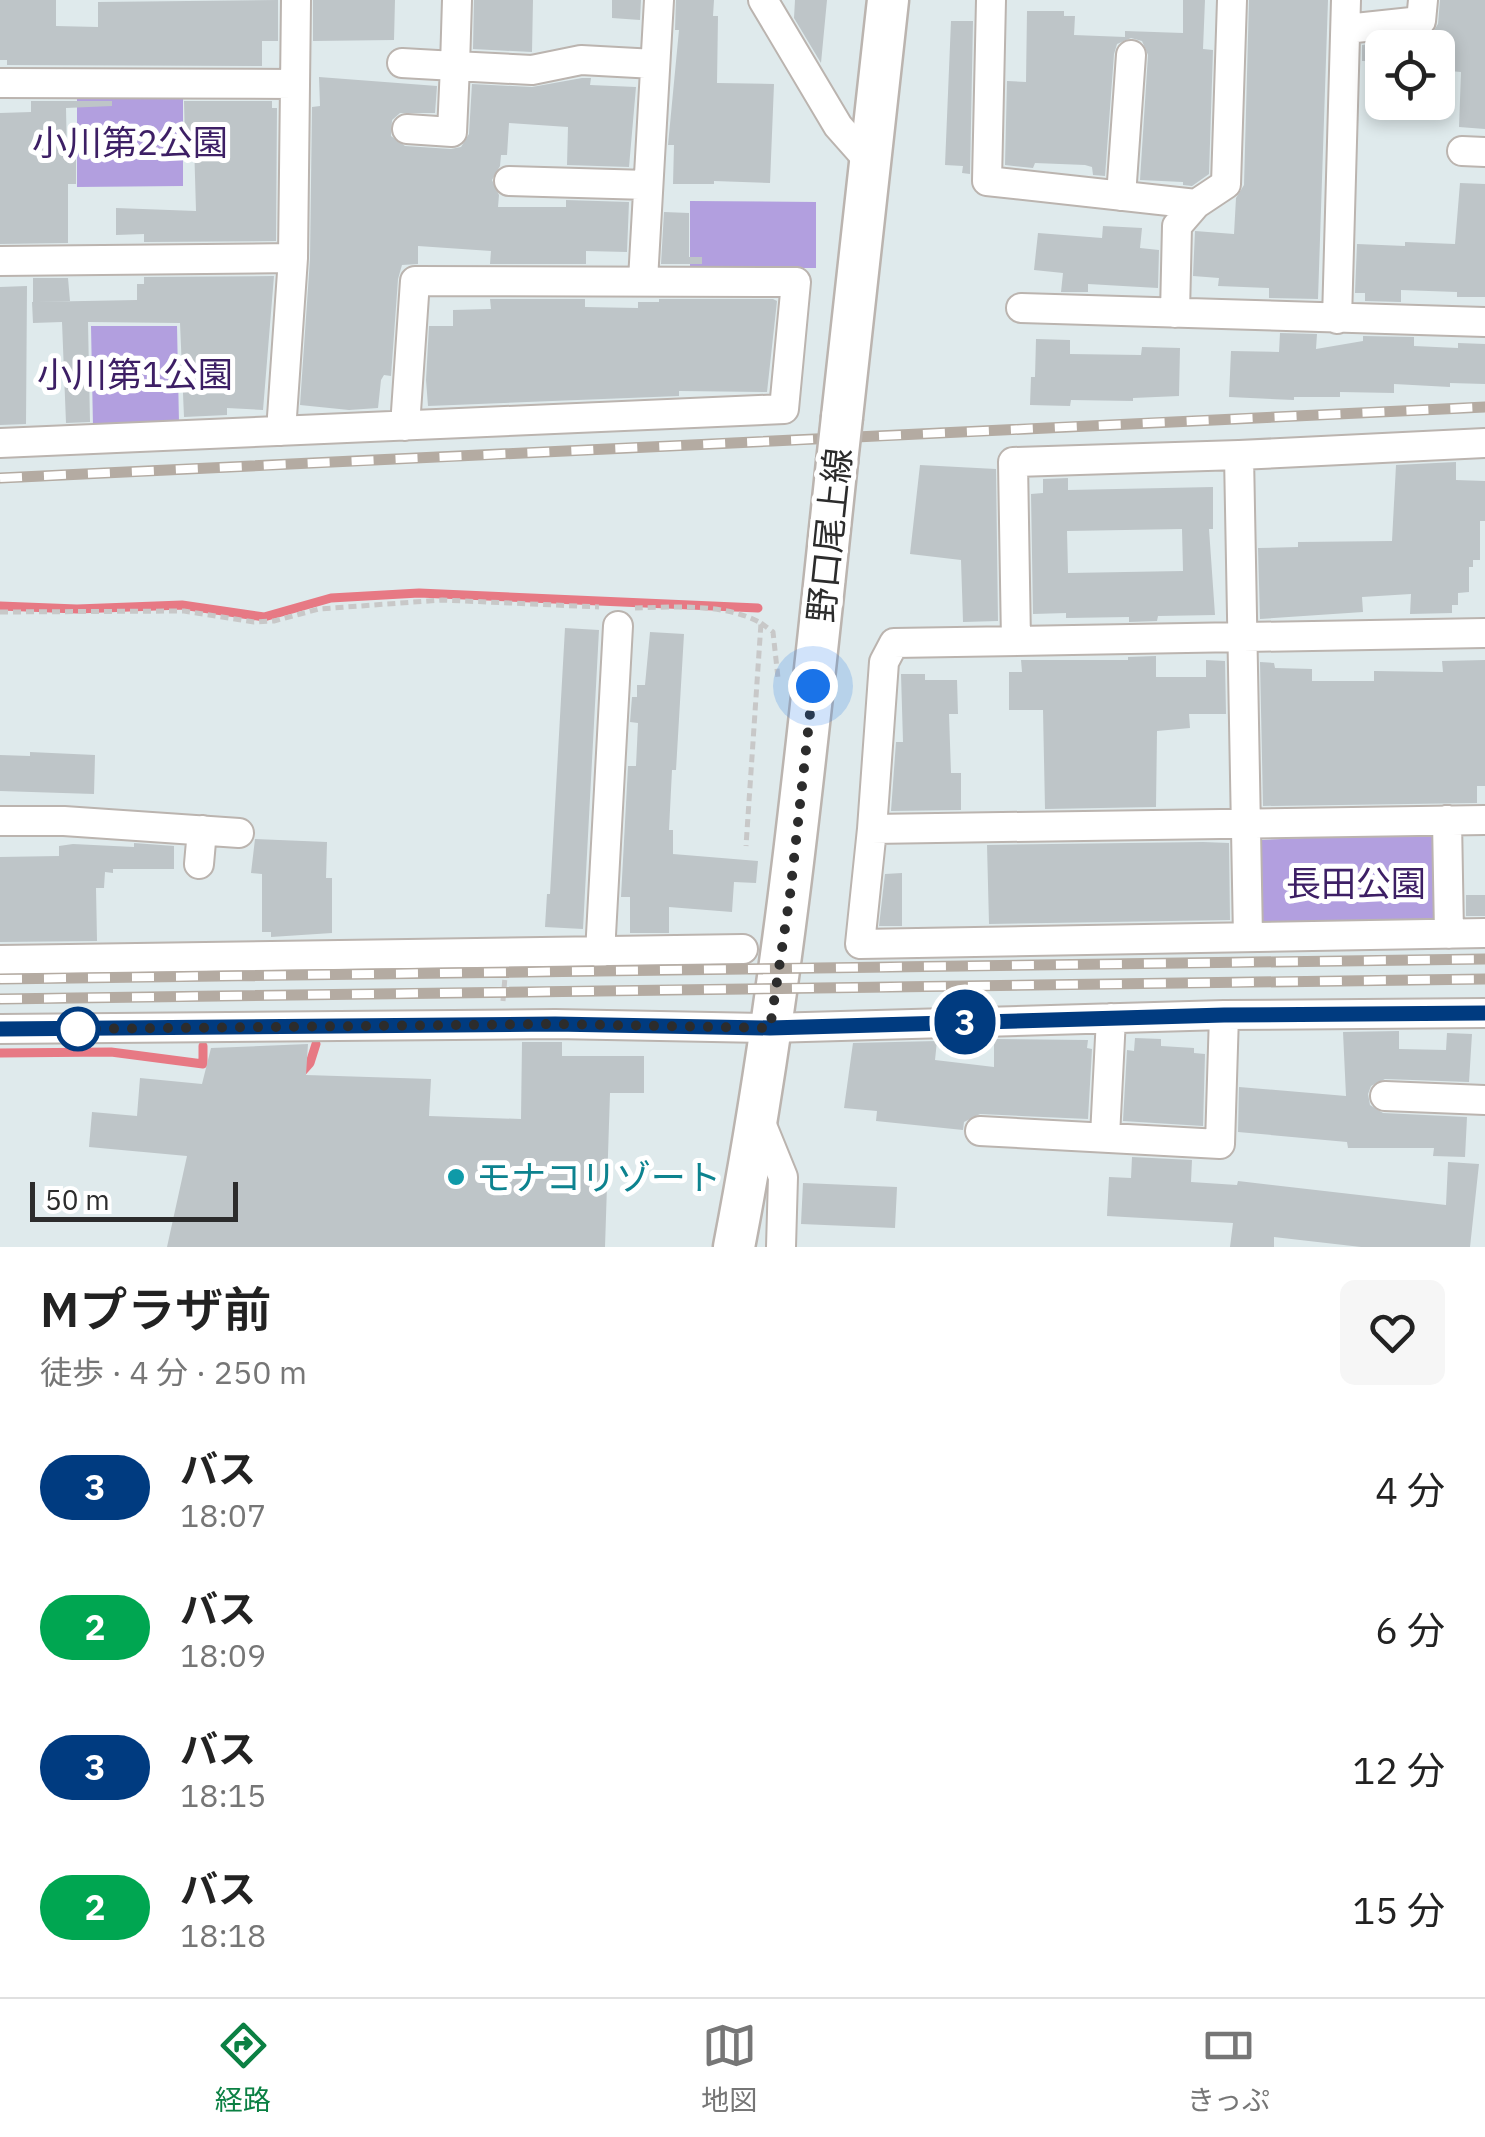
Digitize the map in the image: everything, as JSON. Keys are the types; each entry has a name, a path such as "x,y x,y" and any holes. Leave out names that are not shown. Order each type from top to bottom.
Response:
{"main road":[{"name":"野口尾上線","path":"734,1247 759,1118 790,895 888,0"}],"street":[{"path":"280,431 292,258 296,0"},
{"path":"407,130 452,132 457,0"},
{"path":"643,280 659,0"},
{"path":"763,0 838,126 869,162"},
{"path":"990,0 1001,120 986,181 1196,204"},
{"path":"1337,318 1325,173 1346,30 1346,0"},
{"path":"1346,30 1421,22 1423,0"},
{"path":"1175,314 1176,226 1196,204 1239,170 1224,15"},
{"path":"1121,196 1116,86 1131,54"},
{"path":"402,63 532,70 581,60 654,64"},
{"path":"0,83 294,84"},
{"path":"509,182 648,185"},
{"path":"0,261 292,258"},
{"path":"0,443 406,426 784,409 796,282 416,280 406,426"},
{"path":"1021,308 1485,322"},
{"path":"1016,629 1013,462 1238,456 1485,443"},
{"path":"1238,456 1248,937"},
{"path":"600,953 631,670 620,614"},
{"path":"1485,634 1242,638 1016,629 894,643 884,662 860,944 1485,933"},
{"path":"1447,820 1448,934"},
{"path":"872,829 1485,820"},
{"path":"0,821 239,833"},
{"path":"200,864 202,830"},
{"path":"0,960 743,949"},
{"path":"0,1029 501,1025 770,1028 1224,1015 1485,1013"},
{"path":"980,1131 1220,1144 1224,1015"},
{"path":"1106,1136 1111,1018"},
{"path":"1384,1096 1485,1100"},
{"path":"759,1118 783,1177 781,1247"}],"path":[{"path":"0,612 184,611 254,622 319,609 442,600 620,614 708,609 740,614 761,623 746,846"},
{"path":"501,1025 507,954"}],"green space":[{"name":"小川第2公園","path":"77,97 183,97 183,186 77,187"},
{"path":"690,201 816,202 816,268 690,268"},
{"name":"小川第1公園","path":"91,326 177,326 179,423 93,427"},
{"name":"長田公園","path":"1442,832 1443,929 1262,931 1254,845 1261,840"}],"building":[{"path":"0,0 56,0 56,26 98,27 98,2 278,0 278,41 262,41 262,66 7,65 7,60 0,60"},
{"path":"313,0 395,0 394,40 313,41"},
{"path":"474,0 533,0 532,52 473,49"},
{"path":"612,0 641,0 640,20 612,18"},
{"path":"676,0 714,0 713,16 718,16 717,83 774,84 770,183 673,184 674,145 668,145 679,30 675,30"},
{"path":"795,0 827,0 821,63 794,18"},
{"path":"1183,0 1205,0 1203,49 1213,50 1209,174 1192,186 1140,180 1148,55 1142,41 1131,38 1117,44 1114,54 1105,176 1093,175 1092,167 1085,165 1005,165 1007,81 1026,82 1027,11 1064,11 1064,16 1075,16 1074,35 1125,37 1125,31 1183,33"},
{"path":"1249,0 1328,0 1318,299 1269,298 1269,288 1218,286 1219,278 1193,276 1195,231 1234,234 1236,198 1244,185"},
{"path":"1440,0 1485,0 1485,129 1459,127 1461,72 1455,71 1455,30 1434,30"},
{"path":"951,21 973,21 970,174 962,173 963,166 945,165"},
{"path":"319,77 437,86 435,113 400,113 392,120 391,136 405,146 451,149 461,147 469,134 472,84 532,87 591,78 590,85 636,87 629,167 567,165 568,127 509,123 507,155 501,155 492,180 499,195 498,207 566,207 566,200 629,202 627,252 586,251 586,264 490,264 491,251 418,246 418,264 402,265 398,279 391,376 384,375 381,380 378,408 349,410 300,405 310,259 312,107 320,106"},
{"path":"31,101 112,101 112,106 66,108 67,157 76,158 76,184 68,184 68,243 0,244 0,113 31,112"},
{"path":"184,101 272,101 272,108 277,108 276,241 144,242 144,234 116,235 116,208 196,211 194,142 185,142"},
{"path":"1460,183 1485,184 1485,297 1401,290 1401,302 1365,301 1365,293 1355,293 1357,244 1455,244"},
{"path":"664,212 689,213 689,257 702,257 702,264 661,264"},
{"path":"1103,226 1142,228 1140,248 1159,250 1158,288 1088,284 1088,292 1061,292 1063,273 1034,270 1038,233 1102,238"},
{"path":"274,276 263,410 227,408 227,415 184,417 180,323 88,322 90,422 66,423 62,322 33,323 32,302 137,300 137,284 144,284 144,277"},
{"path":"33,278 68,278 70,301 33,302"},
{"path":"27,286 26,424 0,425 0,287"},
{"path":"490,299 585,299 585,307 638,308 638,302 659,299 773,299 777,301 767,392 679,391 679,396 428,406 429,326 453,326 453,310 491,309"},
{"path":"1280,333 1317,334 1316,349 1363,341 1363,336 1414,337 1414,346 1458,348 1458,343 1485,344 1485,384 1394,384 1394,393 1340,392 1340,397 1294,400 1229,397 1231,351 1279,352"},
{"path":"1036,339 1070,340 1070,354 1141,355 1142,347 1180,348 1179,396 1133,401 1071,400 1070,406 1030,405"},
{"path":"1456,462 1456,480 1485,481 1485,521 1480,521 1480,560 1473,560 1473,567 1469,567 1469,592 1458,593 1458,605 1452,605 1452,613 1410,614 1411,594 1362,597 1363,612 1260,619 1258,548 1298,547 1298,542 1392,541 1396,465"},
{"path":"920,465 996,469 998,621 963,622 961,560 910,554"},
{"path":"1068,478 1068,490 1213,487 1213,529 1209,529 1215,615 1158,616 1157,621 1129,622 1129,617 1033,614 1031,494 1043,493 1043,479","holes":["1182,529 1183,571 1068,573 1067,531"]},
{"path":"565,628 599,630 583,929 545,927"},
{"path":"650,632 684,634 669,830 673,830 673,854 758,861 756,883 734,882 732,912 669,907 669,933 630,933 630,897 621,897 628,766 636,766 638,723 630,722 632,697 637,697 637,685 645,685"},
{"path":"1156,656 1156,677 1206,677 1206,660 1225,661 1226,714 1189,714 1190,728 1157,731 1156,807 1045,809 1043,710 1009,710 1009,672 1022,672 1021,660 1128,660"},
{"path":"1485,660 1485,786 1477,786 1477,803 1263,806 1260,662 1274,663 1275,668 1312,669 1312,681 1374,681 1374,671 1443,672 1442,661"},
{"path":"901,674 925,674 925,680 957,680 958,714 949,714 951,773 961,773 961,810 891,811 896,742 903,742"},
{"path":"30,752 95,755 94,794 0,791 0,755 30,756"},
{"path":"255,839 327,842 326,878 332,878 332,933 271,937 271,932 262,932 262,874 251,873"},
{"path":"134,843 174,846 174,869 105,872 104,888 96,888 97,941 0,942 0,857 59,856 59,846 73,844 134,847"},
{"path":"1229,843 1230,920 989,924 987,845"},
{"path":"902,873 902,926 879,926 885,874"},
{"path":"1466,895 1485,895 1485,916 1466,916"},
{"path":"1399,1031 1399,1049 1446,1050 1447,1033 1472,1034 1469,1082 1385,1079 1371,1086 1368,1094 1370,1105 1383,1113 1467,1117 1465,1157 1433,1156 1434,1148 1348,1148 1347,1142 1238,1132 1239,1087 1346,1096 1343,1032"},
{"path":"1135,1038 1161,1039 1161,1046 1194,1048 1194,1053 1205,1054 1203,1126 1123,1121 1127,1050 1134,1051"},
{"path":"994,1039 1088,1040 1087,1048 1092,1049 1088,1119 980,1114 964,1122 963,1130 876,1121 877,1111 844,1108 853,1043 937,1041 935,1060 994,1067"},
{"path":"522,1042 562,1042 562,1056 644,1056 644,1093 610,1093 605,1247 167,1247 187,1156 89,1147 92,1112 137,1116 140,1078 202,1084 211,1048 308,1044 306,1075 431,1079 429,1116 521,1119"},
{"path":"1132,1157 1192,1160 1191,1182 1237,1185 1238,1181 1446,1205 1448,1162 1479,1164 1470,1247 1361,1247 1274,1237 1274,1247 1230,1247 1233,1223 1107,1216 1109,1177 1131,1178"},
{"path":"803,1183 897,1187 895,1228 801,1224"}],"waterway":[{"path":"0,606 77,609 182,605 264,617 331,598 419,593 758,608"},
{"path":"302,1072 310,1063 316,1044"},
{"path":"0,1053 111,1052 203,1064 203,1046"}],"railway":[{"path":"0,478 1485,407"},
{"path":"0,979 1485,959"},
{"path":"0,999 1485,979"}],"bus line":[{"name":"3","path":"0,1029 555,1024 770,1028 1224,1015 1485,1013"}],"place":[{"name":"モナコリゾート","path":"456,1177"}],"route":[{"path":"78,1029 555,1024 770,1028 790,895 813,686"}]}
